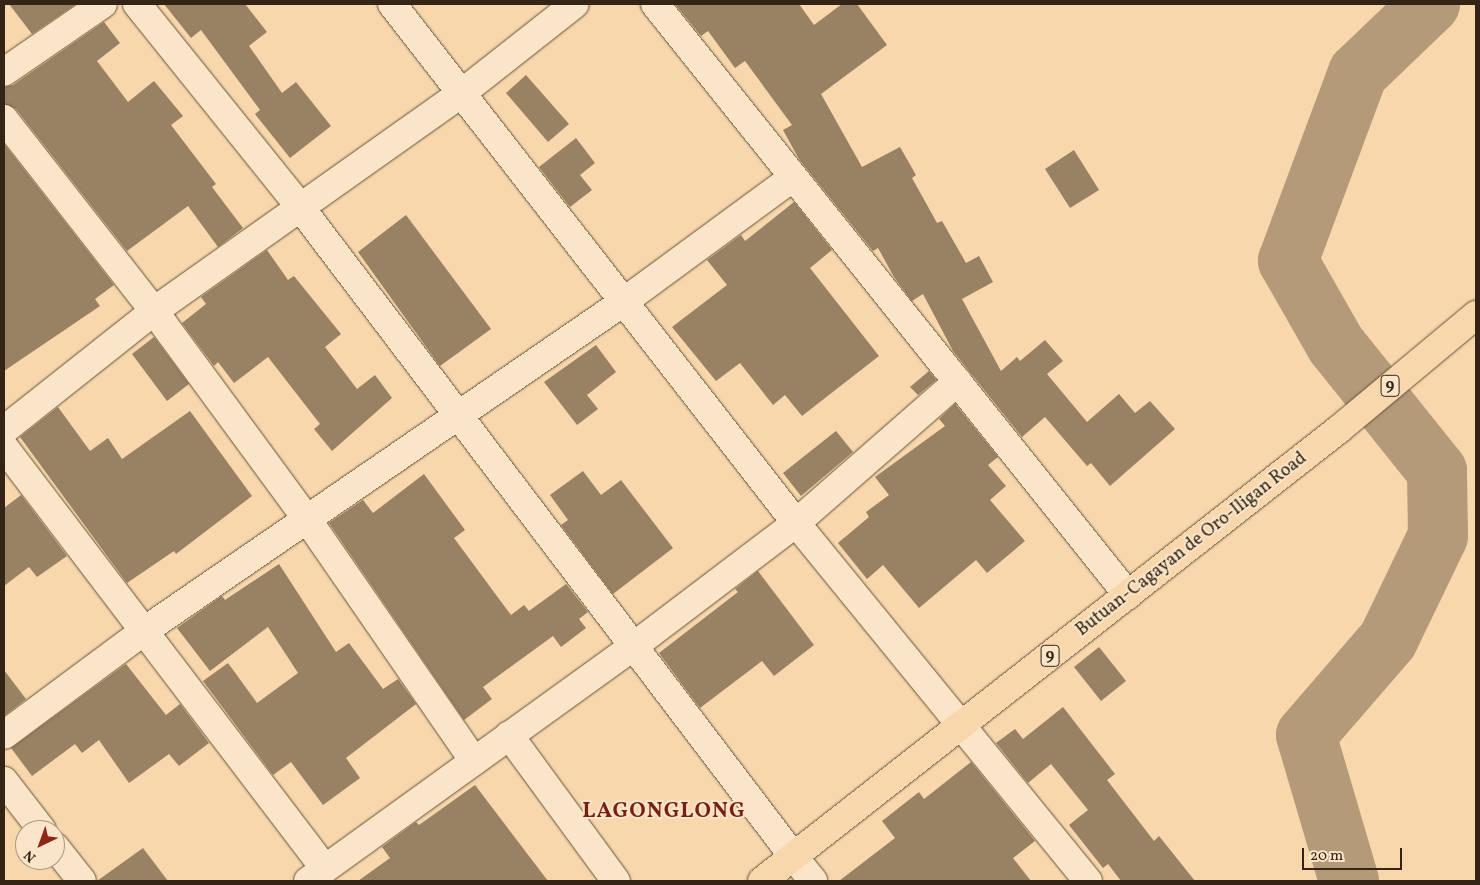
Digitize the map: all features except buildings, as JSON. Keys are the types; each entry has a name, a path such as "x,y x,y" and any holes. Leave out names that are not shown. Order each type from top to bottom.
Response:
{"highway":[{"name":"Butuan-Cagayan de Oro-Iligan Road","path":"762,881 1338,430 1476,315"}],"street":[{"path":"4,72 103,4"},
{"path":"137,4 300,207 813,881"},
{"path":"392,4 463,92 622,303 796,523 1088,881"},
{"path":"4,430 154,311 463,92 575,4"},
{"path":"655,4 792,178 958,381 1128,595"},
{"path":"4,119 154,311 307,519 474,761"},
{"path":"4,735 144,631 622,303 792,178"},
{"path":"4,447 144,631 317,875 634,646 796,523 958,381"},
{"path":"509,735 616,881"},
{"path":"4,781 34,820"},
{"path":"65,860 82,881"}],"waterway":[{"path":"1349,881 1306,735 1388,640 1438,536 1437,471 1336,345 1288,261 1358,73 1430,4"}],"district":[{"name":"LAGONGLONG","path":"664,812"}]}
